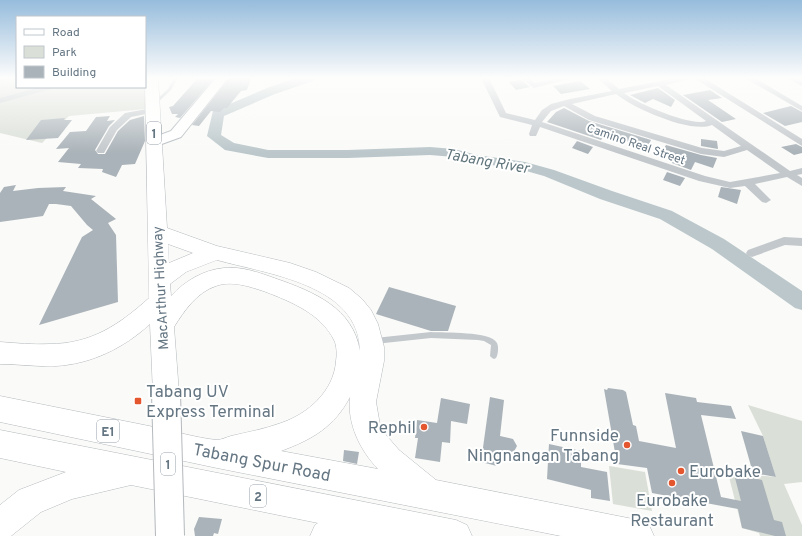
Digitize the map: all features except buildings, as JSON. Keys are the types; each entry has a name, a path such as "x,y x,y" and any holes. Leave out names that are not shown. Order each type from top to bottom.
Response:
{"highway":[{"name":"MacArthur Highway","path":"153,105 156,211 166,393 170,536"},
{"path":"157,232 216,253 302,275 328,287 354,305 363,317 371,342 372,359 363,403 364,418 371,437 379,449 408,477 430,494 638,536"},
{"path":"0,352 55,355 75,353 92,349 106,343 140,321 179,266 216,253"},
{"path":"162,326 174,306 198,285 217,277 236,276 258,281 313,303 322,309 347,343 349,361 344,383 336,399 324,414 310,424 286,436 217,454"},
{"name":"Tabang Spur Road","path":"0,409 217,454 430,494"},
{"path":"0,444 133,471"},
{"path":"0,525 30,501 72,484 133,471"},
{"name":"2","path":"133,471 456,536"},
{"path":"326,536 351,526 383,521"}],"main road":[{"path":"154,142 176,134 201,103"}],"street":[{"name":"Camino Real Street","path":"498,103 503,114 536,123 703,179 730,185 747,183 802,171"},
{"path":"634,103 691,124 704,125 711,122"},
{"path":"686,103 711,122 802,183"},
{"path":"738,103 802,143"},
{"path":"792,103 802,109"},
{"path":"533,134 536,123 551,107 566,104 592,118 701,151 724,154 748,147"},
{"path":"100,151 113,129 128,115 153,105"},
{"path":"747,183 766,200"},
{"path":"752,252 784,241 802,242"}],"lane":[{"path":"371,342 431,335 478,337 486,339 494,344 494,356"}],"green space":[{"path":"0,103 146,103 146,109 69,116 42,143 0,133"},
{"path":"748,405 802,421 802,482 784,484 802,525 802,536 760,536 759,533 742,528 728,473 776,477 763,436"},
{"path":"609,466 645,472 652,511 613,504"}],"waterway":[{"name":"Tabang River","path":"243,103 218,114 214,136 230,147 268,154 348,154 430,151 454,153 477,159 520,165 549,173 606,195 666,215 718,244 802,302"}],"place":[{"name":"Tabang UV Express Terminal","path":"138,401"},
{"name":"Rephil","path":"424,427"},
{"name":"Funnside Ningnangan Tabang","path":"627,445"},
{"name":"Eurobake","path":"681,471"},
{"name":"Eurobake Restaurant","path":"672,483"}]}
